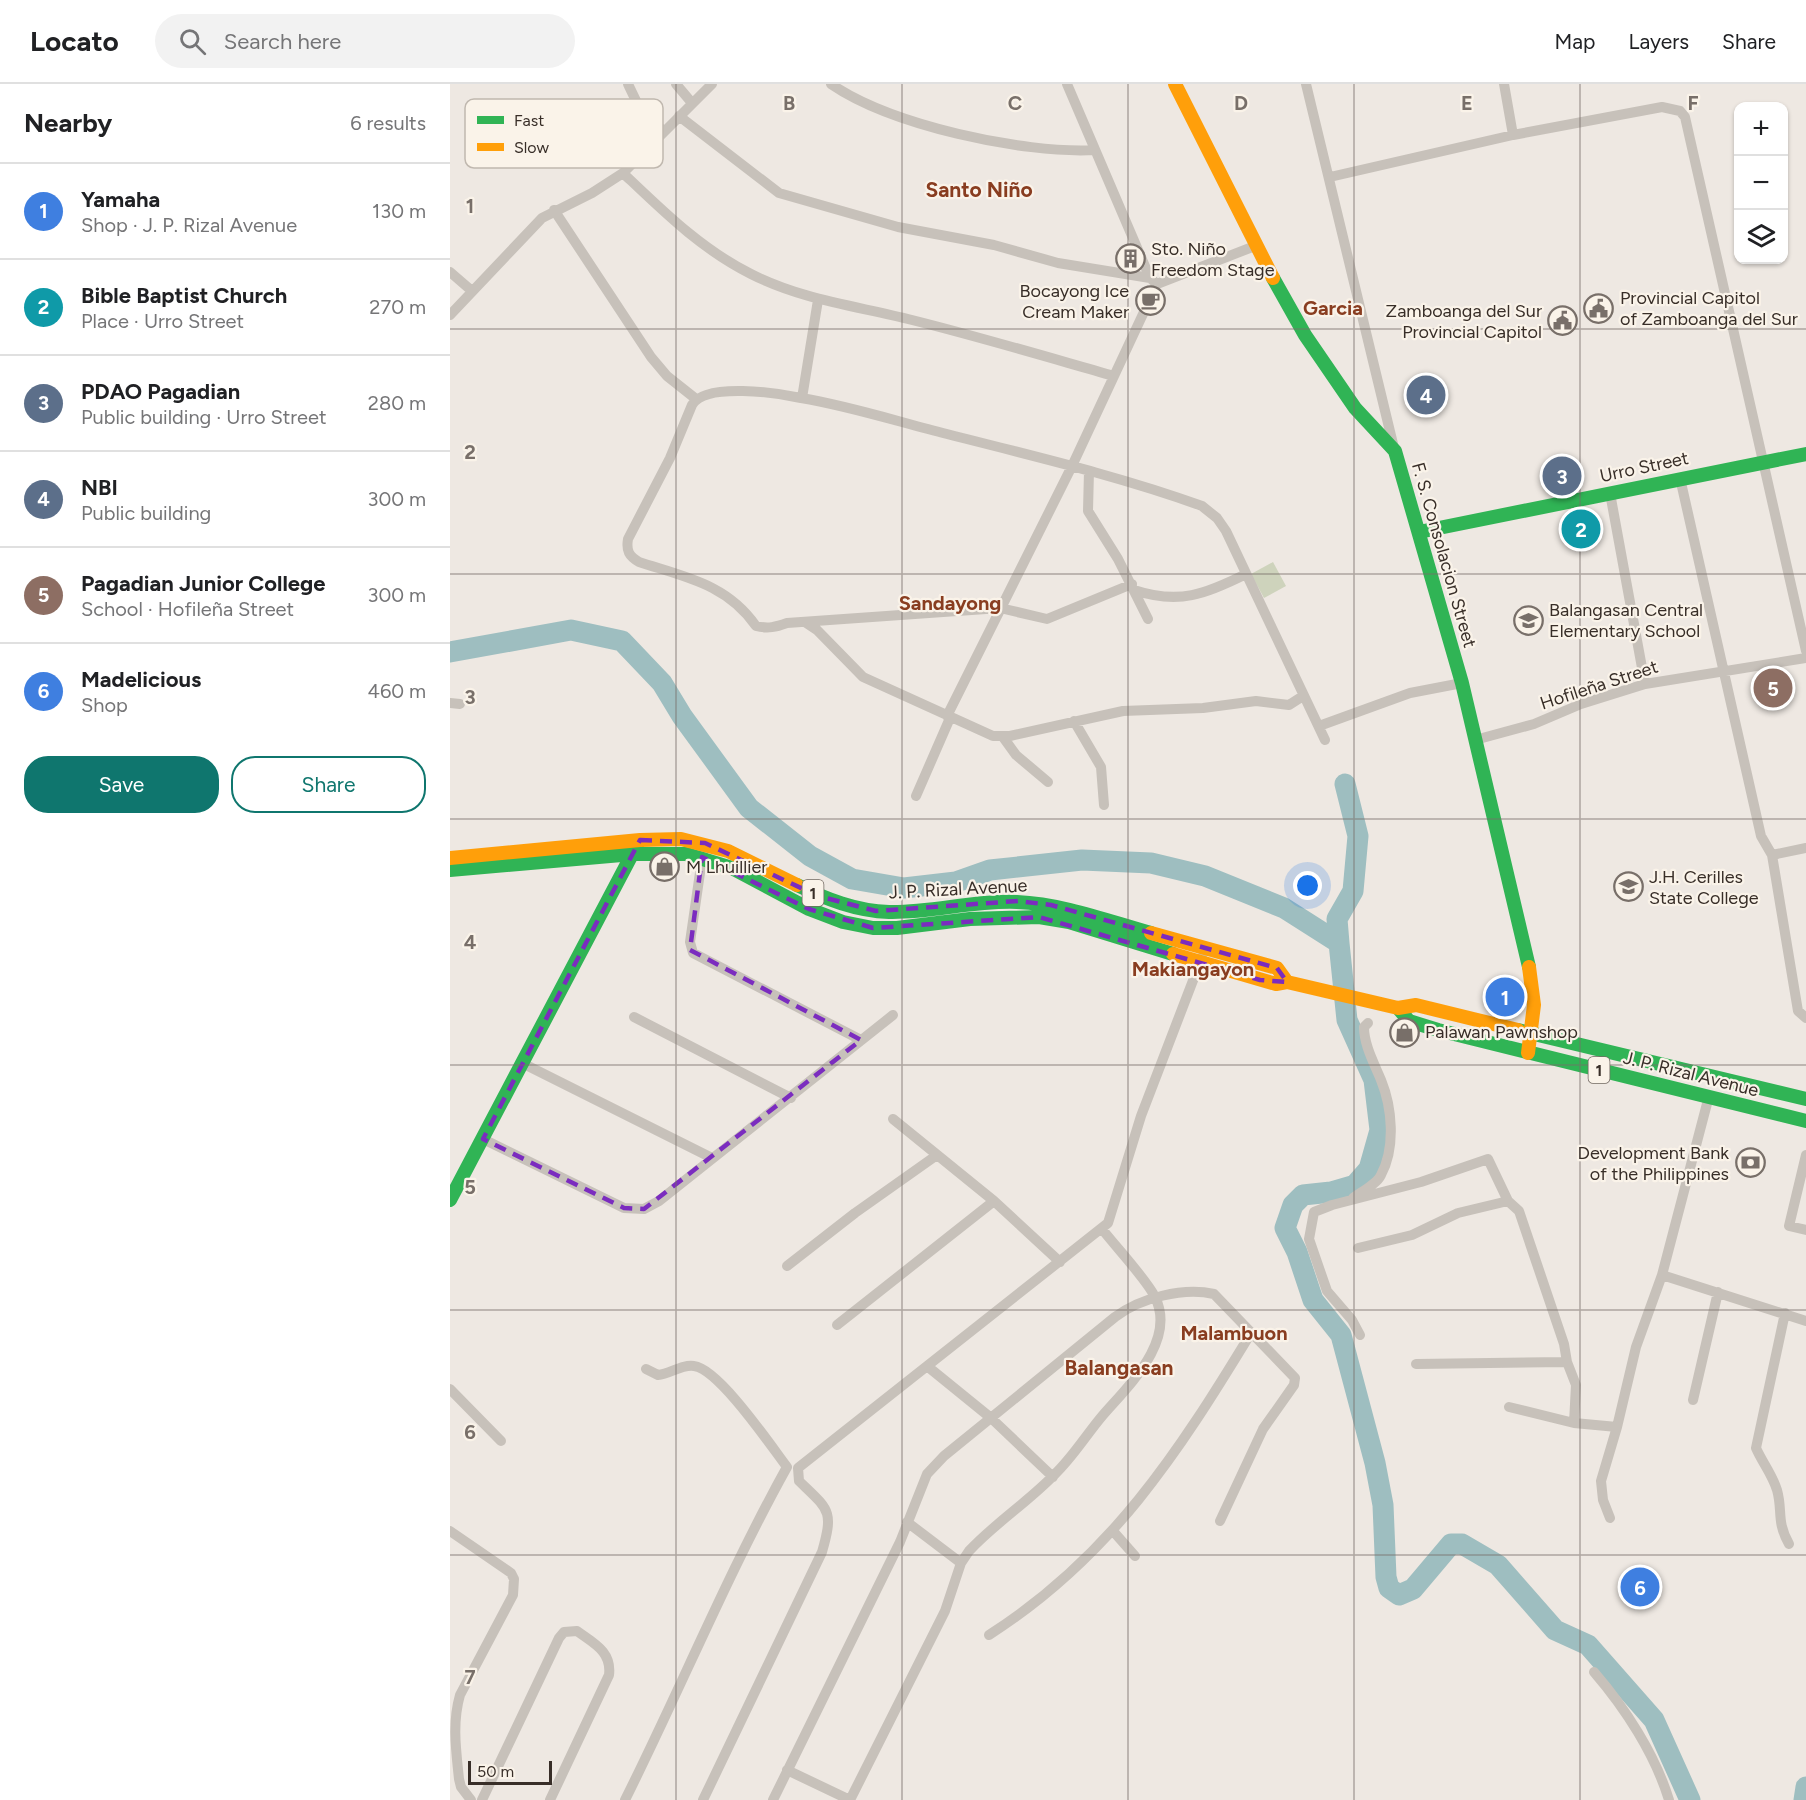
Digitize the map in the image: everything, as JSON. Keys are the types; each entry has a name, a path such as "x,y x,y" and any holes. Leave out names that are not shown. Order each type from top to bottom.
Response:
{"main road":[{"name":"F. S. Consolacion Street","path":"1175,84 1255,246 1305,335 1348,399 1395,451 1462,684 1532,980 1533,1031 1528,1053"},
{"name":"Urro Street","path":"1419,532 1806,454"},
{"name":"J. P. Rizal Avenue","path":"450,858 640,840 704,850 732,868 809,909 843,922 873,928 1014,916 1086,920 1277,968 1287,982"},
{"path":"450,1200 640,840"},
{"name":"J. P. Rizal Avenue","path":"450,870 704,850"},
{"name":"J. P. Rizal Avenue","path":"1086,920 1200,964 1276,984 1287,982 1398,1008 1416,1005 1533,1031 1806,1099"},
{"name":"J. P. Rizal Avenue","path":"1398,1008 1409,1021 1528,1053 1806,1121"}],"street":[{"path":"628,84 635,99"},
{"path":"676,84 692,103"},
{"path":"663,131 712,84"},
{"path":"831,84 846,88 889,113 933,127 1038,149 1095,150"},
{"path":"916,796 948,717 1114,376 1153,281 1066,84"},
{"path":"1306,84 1395,451"},
{"path":"1504,84 1513,135"},
{"path":"1330,177 1513,135 1662,107 1680,111 1685,117 1806,651"},
{"path":"679,116 778,193 898,227 994,245 1058,263 1153,281 1255,246"},
{"path":"450,315 542,218 592,193 628,168"},
{"path":"623,173 683,230 721,257 779,288 818,300 932,325 1114,376"},
{"path":"554,210 651,357 667,376 696,399"},
{"path":"450,272 472,291"},
{"path":"802,398 818,300"},
{"path":"696,399 721,392 802,398 1072,466 1202,506 1217,518 1226,531 1325,740"},
{"path":"696,399 670,458 628,539 628,552 639,562 722,592 744,610 756,626 772,628 787,623 1000,608 1047,619 1133,587 1159,597 1203,594 1246,574"},
{"path":"1089,471 1088,511 1133,587 1148,619"},
{"path":"1680,478 1761,836 1772,855 1796,1003 1798,1011 1806,1018"},
{"path":"1610,493 1645,684"},
{"path":"805,622 817,630 863,676 986,734 1003,737 1123,711 1203,708 1256,701 1289,705 1303,696"},
{"name":"Hofileña Street","path":"1475,740 1534,724 1581,704 1645,684 1806,658"},
{"path":"1319,726 1410,693 1462,684"},
{"path":"1074,721 1101,767 1104,805"},
{"path":"1003,737 1016,755 1048,782"},
{"path":"1772,855 1806,848"},
{"path":"704,850 690,942 693,953 861,1040"},
{"path":"625,1800 671,1708 720,1599 793,1468 1102,1229 1113,1212 1145,1105 1200,964 1203,950"},
{"path":"483,1139 624,1208 644,1209 658,1201 791,1098 893,1015"},
{"path":"634,1017 791,1098"},
{"path":"1348,1202 1381,1176 1389,1147 1391,1116 1387,1098 1364,1038 1364,1027 1368,1023"},
{"path":"522,1063 712,1158"},
{"path":"1610,1518 1603,1500 1601,1481 1617,1427 1636,1347 1662,1275 1709,1096"},
{"path":"893,1119 994,1201 1060,1262"},
{"path":"787,1266 855,1213 937,1155"},
{"path":"1806,1155 1788,1226 1806,1230"},
{"path":"1360,1335 1352,1320 1327,1291 1309,1239 1314,1212 1332,1205 1421,1182 1487,1159 1508,1201 1519,1211 1564,1344 1567,1362 1576,1385 1574,1423"},
{"path":"837,1325 994,1201"},
{"path":"1358,1248 1427,1230 1458,1213 1508,1201"},
{"path":"787,1770 850,1800 945,1611 960,1563 978,1540 1053,1477 1130,1385 1150,1356 1160,1329 1156,1298 1102,1229"},
{"path":"1662,1275 1806,1321"},
{"path":"773,1800 932,1467 1119,1314 1156,1298 1192,1292 1214,1294 1293,1375 1295,1382 1263,1429 1220,1521"},
{"path":"1693,1400 1718,1292"},
{"path":"1785,1313 1756,1448 1774,1480 1778,1493 1779,1524 1788,1544"},
{"path":"990,1635 1038,1601 1113,1531 1149,1490 1194,1426 1251,1333"},
{"path":"1416,1364 1567,1362"},
{"path":"646,1369 658,1375 691,1365 703,1370 753,1420 793,1468 798,1481 820,1500 828,1513 828,1533 822,1552 703,1800"},
{"path":"927,1366 991,1418 1053,1477"},
{"path":"450,1389 501,1441"},
{"path":"1509,1407 1574,1423 1617,1427"},
{"path":"907,1522 960,1563"},
{"path":"450,1530 512,1573 514,1579 513,1595 460,1695 456,1710 454,1728 459,1779 461,1787 471,1800"},
{"path":"1113,1531 1135,1557"},
{"path":"482,1800 559,1638 564,1632 576,1631 602,1649 609,1659 609,1675 550,1800"},
{"path":"1594,1672 1618,1702 1645,1746 1669,1800"}],"highlighted area":[{"path":"640,840 705,843 818,896 876,911 1018,901 1051,905 1277,968 1287,982 1260,980 1039,917 873,928 809,909 702,857 690,950 861,1040 644,1209 624,1208 483,1139"}],"green space":[{"path":"1273,562 1286,586 1264,598 1251,574"}],"waterway":[{"path":"450,652 571,630 622,641 662,683 682,716 749,808 810,856 852,879 904,888 956,882 990,870 1082,860 1151,863 1205,876 1284,908 1339,943"},
{"path":"1345,784 1358,836 1353,891 1337,919 1339,943 1347,1020 1374,1080 1380,1130 1369,1169 1355,1185 1331,1192 1303,1195 1293,1205 1285,1228 1297,1252 1313,1300 1341,1335 1375,1463 1383,1505 1386,1577 1389,1588 1399,1595 1413,1589 1451,1544 1462,1544 1498,1565 1555,1630 1588,1645 1654,1720 1690,1800"},
{"path":"1804,1800 1806,1787"}],"traffic: fast":[{"path":"1273,278 1305,335 1355,408 1395,451 1462,683 1529,967"},
{"path":"1419,532 1806,454"},
{"path":"450,1200 637,845"},
{"path":"450,870 633,854 686,854 732,868 809,909 843,922 873,928 897,928 970,919 1039,917 1069,922 1173,954"},
{"path":"797,885 842,903 877,911 921,911 1001,902 1034,903 1102,918 1151,933"},
{"path":"1398,1008 1409,1021 1438,1030 1806,1121"},
{"path":"1518,1030 1806,1099"}],"traffic: slow":[{"path":"1175,84 1273,278"},
{"path":"450,858 640,840 681,839 728,851 797,885"},
{"path":"1151,933 1277,968 1287,982"},
{"path":"1173,954 1276,984 1287,982 1398,1008 1416,1005 1518,1030"},
{"path":"1528,1053 1534,1005 1529,967"}],"place":[{"name":"Sto. Niño Freedom Stage","path":"1130,259"},
{"name":"Bocayong Ice Cream Maker","path":"1150,301"},
{"name":"Provincial Capitol of Zamboanga del Sur","path":"1599,308"},
{"name":"Zamboanga del Sur Provincial Capitol","path":"1563,321"},
{"name":"NBI","path":"1426,395"},
{"name":"PDAO Pagadian","path":"1562,476"},
{"name":"Bible Baptist Church","path":"1581,529"},
{"name":"Balangasan Central Elementary School","path":"1528,620"},
{"name":"Pagadian Junior College","path":"1773,688"},
{"name":"M Lhuillier","path":"665,867"},
{"name":"J.H. Cerilles State College","path":"1628,887"},
{"name":"Yamaha","path":"1505,997"},
{"name":"Palawan Pawnshop","path":"1404,1032"},
{"name":"Development Bank of the Philippines","path":"1750,1163"},
{"name":"Madelicious","path":"1640,1587"}],"district":[{"name":"Santo Niño","path":"979,189"},
{"name":"Garcia","path":"1333,308"},
{"name":"Sandayong","path":"950,603"},
{"name":"Makiangayon","path":"1193,969"},
{"name":"Malambuon","path":"1234,1333"},
{"name":"Balangasan","path":"1119,1367"}]}
